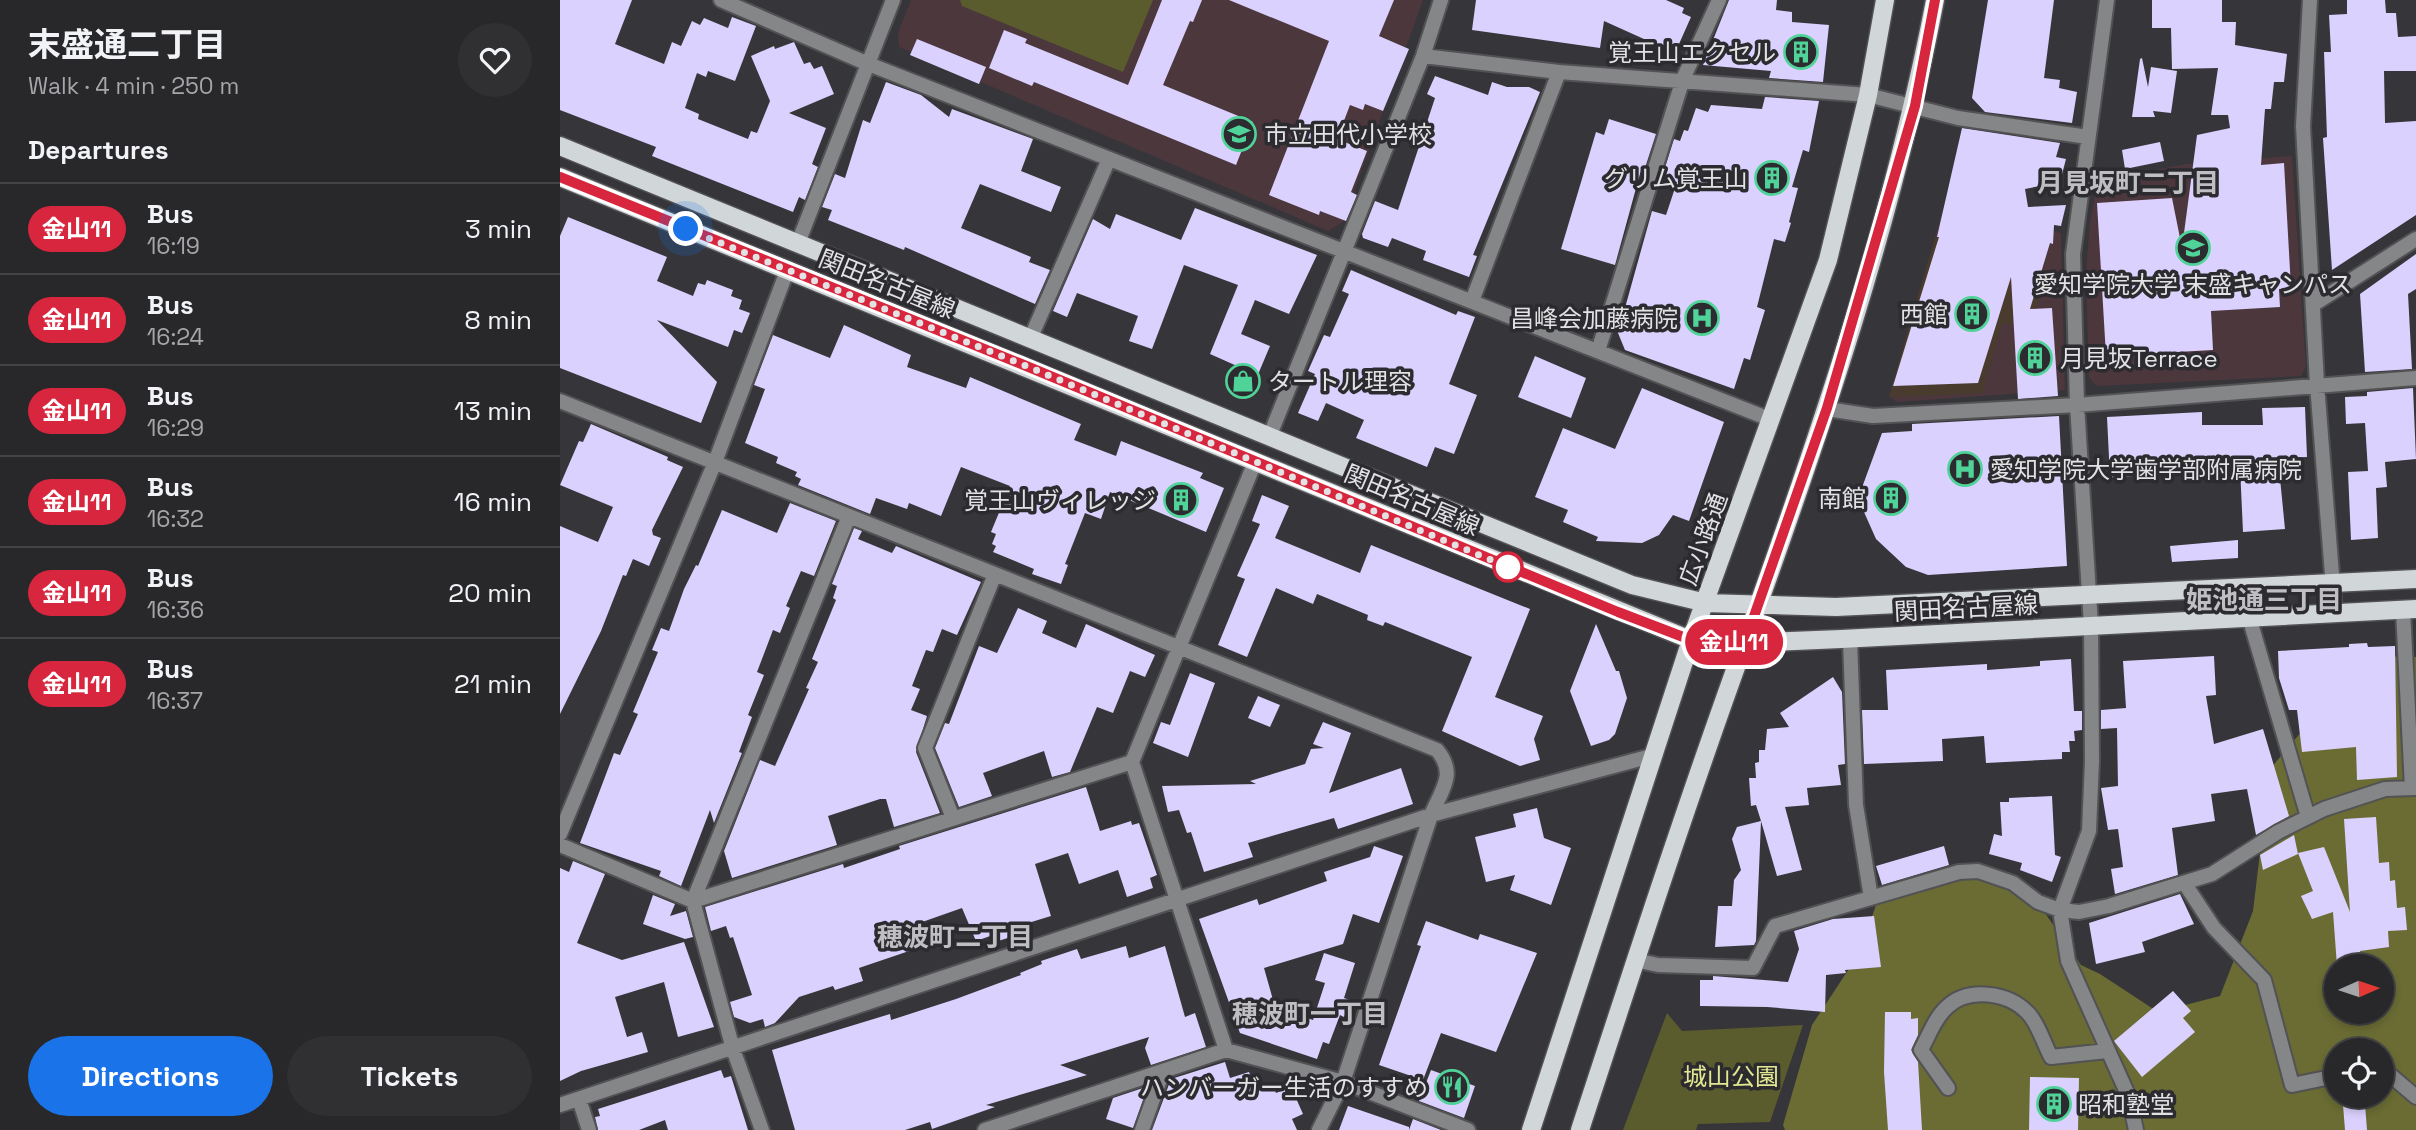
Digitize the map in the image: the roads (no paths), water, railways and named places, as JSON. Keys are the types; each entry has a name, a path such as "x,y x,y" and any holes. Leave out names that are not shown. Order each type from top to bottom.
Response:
{"main road":[{"name":"広小路通","path":"1531,1130 1656,755 1691,640 1828,260 1868,95 1885,0"},
{"path":"1580,1130 1635,960 1827,408 1915,106 1935,0"},
{"name":"関田名古屋線","path":"560,146 1632,585 1706,603 1836,607 2089,597 2416,579"},
{"name":"関田名古屋線","path":"560,177 1691,640 1745,642 1850,639 2409,609"}],"street":[{"path":"721,0 866,63 1772,420"},
{"path":"798,243 866,63 893,0"},
{"path":"1270,435 1423,56 1441,0"},
{"path":"1598,351 1683,79 1719,0"},
{"path":"2107,0 2073,254 2077,405 2091,625 2092,761 2089,831 2060,910 2068,961 2129,1097 2136,1130"},
{"path":"2310,0 2303,126 2317,384 2335,613"},
{"path":"1423,56 1559,72 1683,79 1868,95 1958,118 2088,137"},
{"path":"1472,301 1559,72"},
{"path":"1031,337 1109,159"},
{"path":"2314,304 2416,239"},
{"path":"560,834 715,462 787,271"},
{"path":"1827,408 1873,416 2077,405 2416,378"},
{"path":"560,401 1437,750 1448,763 1448,778 1431,815 1343,1082 1319,1130"},
{"path":"1226,1050 1132,762 1255,461"},
{"path":"762,1130 733,1049 693,901 849,516"},
{"path":"953,818 925,748 995,575"},
{"path":"1635,960 1658,965 1753,968 1775,926 1959,873 1978,871 2013,883 2038,902 2060,910 2079,912 2109,906 2212,874 2308,817 2385,789 2414,788 2409,609"},
{"path":"2249,617 2308,817"},
{"path":"1850,639 1856,804 1871,898"},
{"path":"560,1105 1178,902 1431,815 1656,755"},
{"path":"560,845 693,901 1132,762"},
{"path":"2185,884 2214,928 2264,980 2292,1085 2324,1078"},
{"path":"1948,1088 1921,1050 1937,1019 1948,1005 1965,997 1986,994 2003,996 2028,1013 2051,1057 2107,1051"},
{"path":"986,1130 1226,1050 1343,1082 1468,1130"},
{"path":"1142,1130 1163,1071"},
{"path":"2394,1078 2416,1097"},
{"path":"579,1099 589,1130"}],"place":[{"name":"覚王山エクセル","path":"1801,52"},
{"name":"市立田代小学校","path":"1239,134"},
{"name":"グリム覚王山","path":"1772,178"},
{"name":"愛知学院大学 末盛キャンパス","path":"2193,248"},
{"name":"西館","path":"1972,314"},
{"name":"昌峰会加藤病院","path":"1702,318"},
{"name":"月見坂Terrace","path":"2035,358"},
{"name":"タートル理容","path":"1243,381"},
{"name":"愛知学院大学歯学部附属病院","path":"1965,469"},
{"name":"南館","path":"1891,498"},
{"name":"覚王山ヴィレッジ","path":"1181,500"},
{"name":"ハンバーガー生活のすすめ","path":"1452,1087"},
{"name":"昭和塾堂","path":"2054,1104"}],"district":[{"name":"月見坂町二丁目","path":"2128,183"},
{"name":"姫池通三丁目","path":"2264,600"},
{"name":"穂波町二丁目","path":"955,937"},
{"name":"穂波町一丁目","path":"1310,1014"}],"park label":[{"name":"城山公園","path":"1731,1076"}]}
